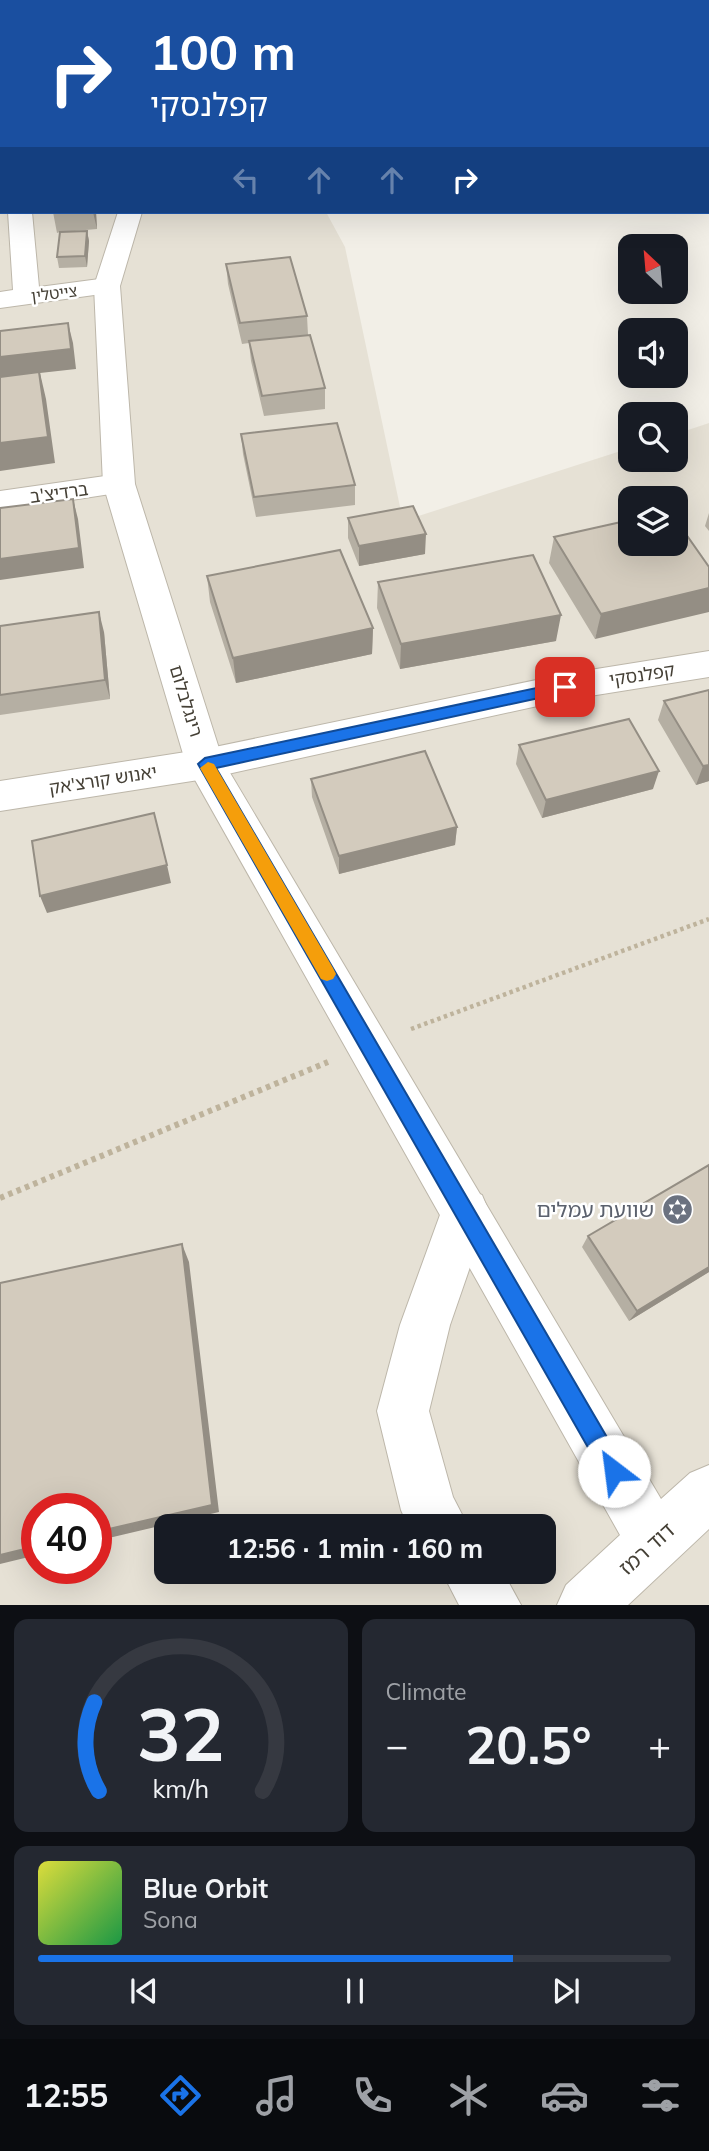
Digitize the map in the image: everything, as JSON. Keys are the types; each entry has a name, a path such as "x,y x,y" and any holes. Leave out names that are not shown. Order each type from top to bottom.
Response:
{"street":[{"path":"20,214 27,297"},
{"name":"רינגלבלום","path":"129,214 107,286 119,484 205,764 655,1542"},
{"name":"צייטלין","path":"0,300 107,286"},
{"name":"ברדיצ'ב","path":"0,501 119,484"},
{"name":"קפלנסקי","path":"205,764 565,687 709,664"},
{"name":"יאנוש קורצ'אק","path":"0,796 205,764"},
{"path":"432,1514 403,1411 425,1325 465,1213"},
{"name":"דוד רמז","path":"586,1605 709,1493"},
{"path":"478,1584 492,1605"}],"path":[{"path":"0,1198 368,1045 709,919"}],"shaded area":[{"path":"0,214 327,214 345,247 403,521 618,452 618,472 688,472 688,430 709,423 709,1605 0,1605"}],"building":[{"path":"87,231 85,256 57,257 60,232"},
{"path":"290,257 307,316 240,323 226,264"},
{"path":"68,323 71,349 0,357 0,331"},
{"path":"310,335 325,388 262,396 249,341"},
{"path":"39,372 48,437 0,443 0,377"},
{"path":"337,423 355,485 254,497 241,434"},
{"path":"73,499 79,548 0,559 0,508"},
{"path":"413,506 426,534 359,546 348,518"},
{"path":"618,523 618,556 688,556 688,537 709,567 709,588 601,614 554,537"},
{"path":"340,550 373,628 233,658 207,576"},
{"path":"533,555 561,615 401,644 378,582"},
{"path":"99,612 105,680 0,695 0,626"},
{"path":"709,690 709,765 703,766 664,701"},
{"path":"629,719 659,771 546,800 519,745"},
{"path":"425,751 457,827 339,856 311,779"},
{"path":"154,813 167,865 40,896 32,841"},
{"name":"שוועת עמלים","path":"709,1165 709,1267 637,1311 588,1236"},
{"path":"182,1244 212,1505 173,1514 154,1514 154,1518 112,1528 112,1493 21,1493 21,1550 0,1555 0,1283"}],"slow traffic":[{"path":"208,768 327,974"}],"place":[{"name":"שוועת עמלים","path":"677,1210"}],"route":[{"path":"565,687 205,764 614,1471"}]}
